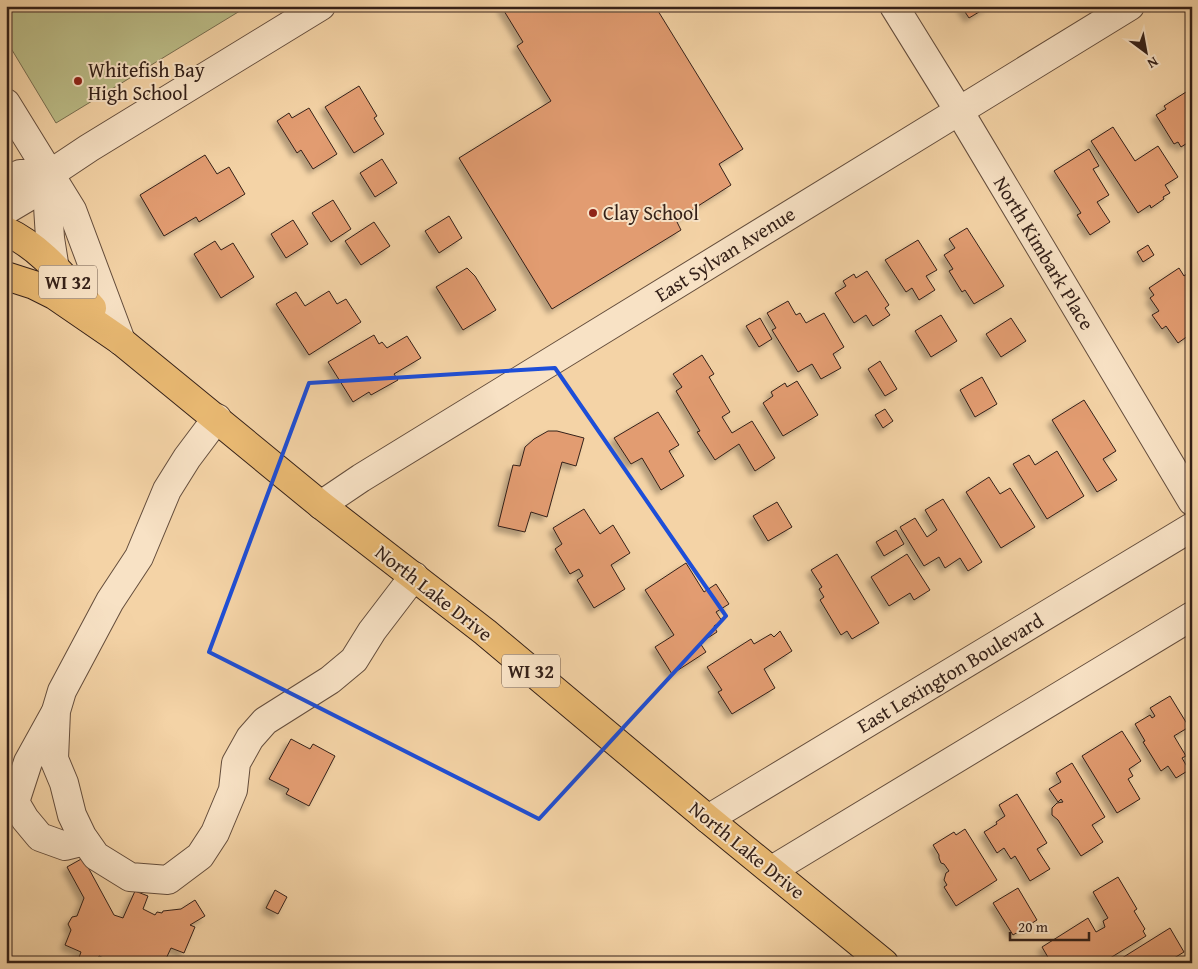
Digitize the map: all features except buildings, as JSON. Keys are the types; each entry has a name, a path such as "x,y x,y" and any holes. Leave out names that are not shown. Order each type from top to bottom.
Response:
{"main road":[{"name":"North Lake Drive","path":"6,231 28,244 54,267 121,341"},
{"name":"North Lake Drive","path":"6,276 34,285 59,298 121,341 321,504 486,632 884,963"}],"street":[{"path":"6,210 33,194 50,174 88,148 321,6"},
{"name":"North Kimbark Place","path":"894,6 959,111 1192,501"},
{"name":"East Sylvan Avenue","path":"321,504 1130,6"},
{"path":"6,103 72,210 121,341"},
{"path":"6,182 20,174 50,174"},
{"path":"50,174 48,206 59,298"},
{"path":"85,841 65,846 40,837 25,819 15,802 28,762 56,711 62,691 110,601 139,557 167,490 187,458 217,418"},
{"name":"East Lexington Boulevard","path":"708,818 1192,526"},
{"path":"56,711 54,759 64,783 72,815 85,841 96,856 130,877 168,880 200,856 215,833 233,790 236,763 250,738 265,722 330,680 354,660 372,631 414,576"},
{"path":"772,870 1192,616"}],"highlighted area":[{"path":"555,368 726,616 539,819 209,652 309,383"}],"green space":[{"name":"Whitefish Bay High School","path":"6,6 248,6 56,123 6,40"}],"place":[{"name":"Whitefish Bay High School","path":"78,81"},
{"name":"Clay School","path":"593,213"}]}
